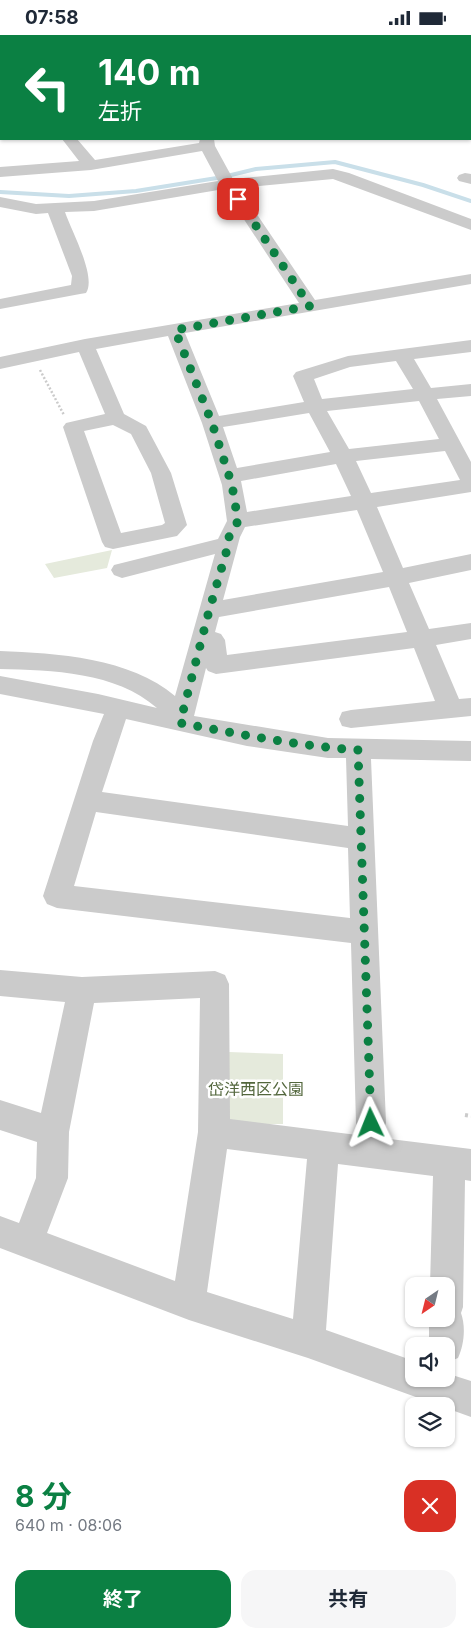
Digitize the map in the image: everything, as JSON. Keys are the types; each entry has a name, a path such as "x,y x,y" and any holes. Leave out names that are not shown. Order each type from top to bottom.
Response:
{"street":[{"path":"70,140 91,165"},
{"path":"172,140 204,144 310,306"},
{"path":"6,167 91,165 204,144"},
{"path":"0,202 36,209 94,206 228,183 332,175 343,176 471,225"},
{"path":"0,304 80,289 81,276 55,209"},
{"path":"0,363 85,345 471,279"},
{"path":"175,330 212,423 229,476 238,521 226,544 226,553 180,723"},
{"path":"85,345 116,418 138,430 161,473 176,525 169,531 113,542 73,427 116,418"},
{"path":"351,719 460,707 421,639 364,501 343,456 315,406 303,376 348,362 471,346"},
{"path":"238,521 471,484 452,444 402,355"},
{"path":"212,423 315,406 471,390"},
{"path":"229,476 343,456 452,444"},
{"path":"122,570 226,544"},
{"path":"209,611 395,578 471,562"},
{"path":"202,640 213,640 216,665 471,631"},
{"path":"0,660 69,665 132,682 156,694 171,706 180,723"},
{"path":"0,685 247,736 328,748 471,751"},
{"path":"118,708 105,741 57,896 364,932"},
{"path":"358,750 371,1123"},
{"path":"87,800 361,839"},
{"path":"0,983 82,990 215,984 214,1132 189,1303"},
{"path":"82,990 53,1132 52,1178 14,1237 189,1303 405,1374"},
{"path":"0,1115 53,1132"},
{"path":"214,1132 460,1163 449,1277"},
{"path":"308,1341 324,1147"}],"path":[{"path":"37,363 64,416"},
{"path":"465,1115 471,1116"}],"green space":[{"path":"112,550 107,568 54,578 45,564"},
{"name":"岱洋西区公園","path":"229,1052 283,1054 283,1124 228,1124"}],"waterway":[{"path":"0,192 69,196 136,191 223,177 256,169 335,162 423,185 471,201"}],"route":[{"path":"238,199 310,306 175,330 212,423 232,485 238,521 226,544 226,553 180,723 247,736 328,748 358,750 371,1123"}]}
